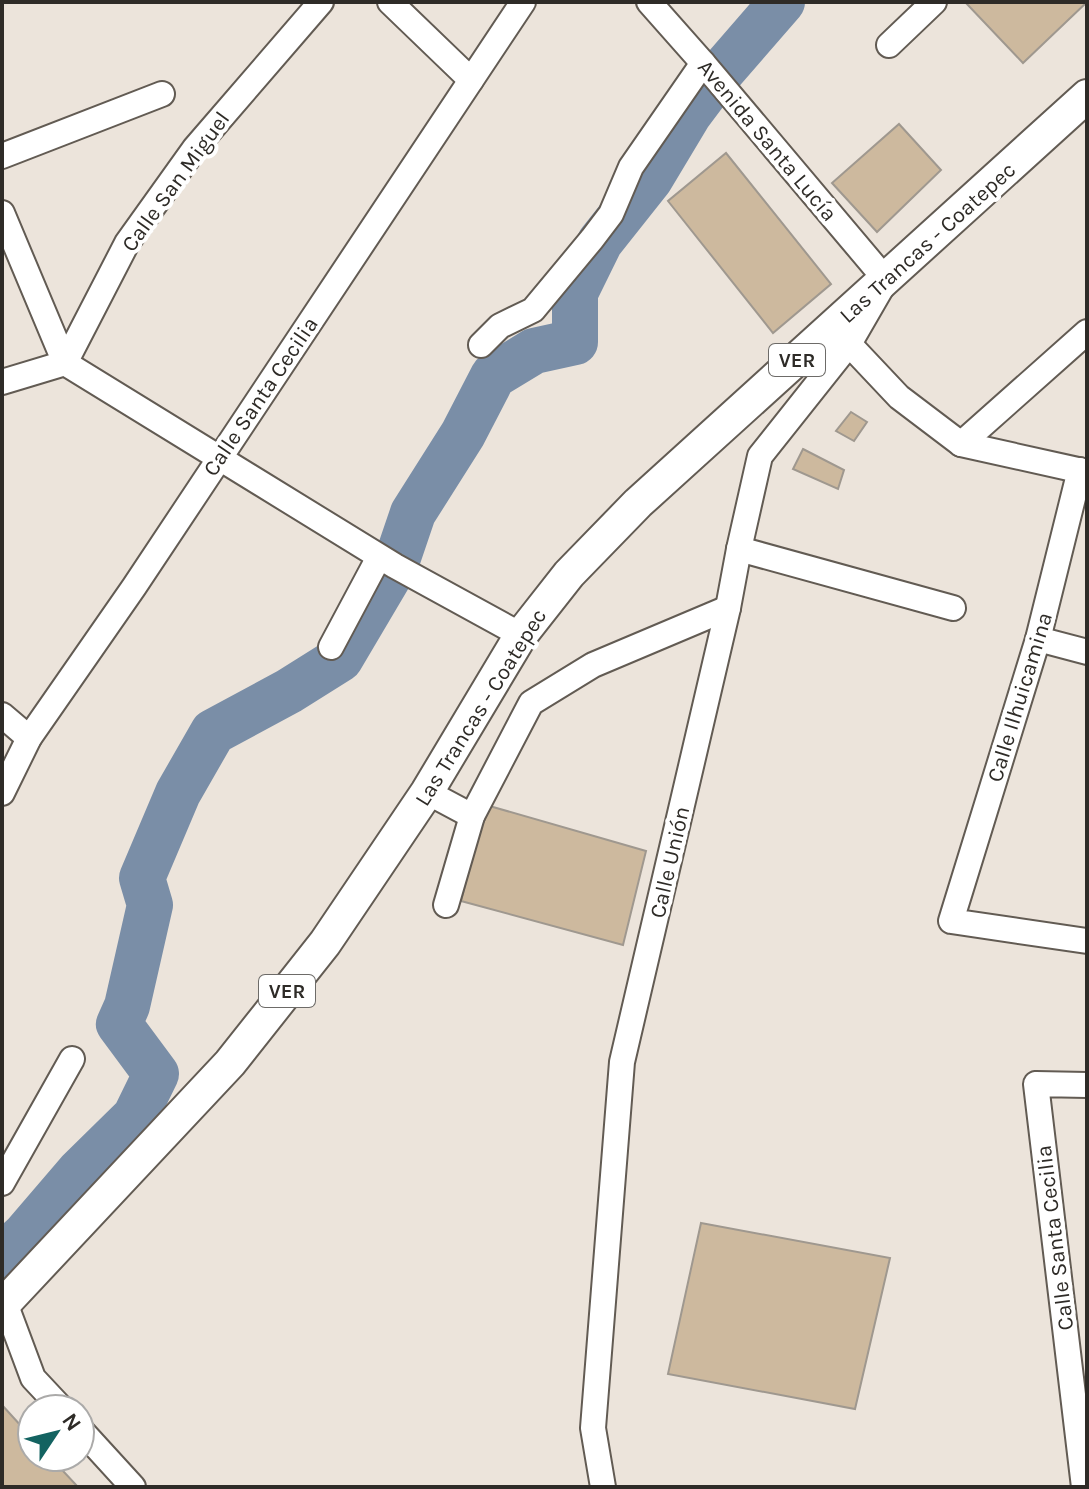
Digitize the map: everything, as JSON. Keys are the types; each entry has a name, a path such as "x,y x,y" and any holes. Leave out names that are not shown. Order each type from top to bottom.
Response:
{"main road":[{"name":"Las Trancas - Coatepec","path":"3,1305 230,1063 325,943 427,792 521,635 569,574 638,503 1087,96"}],"street":[{"name":"Calle San Miguel","path":"65,363 127,243 195,148 321,2"},
{"path":"390,2 471,80"},
{"name":"Calle Santa Cecilia","path":"2,793 29,738 134,587 523,2"},
{"name":"Avenida Santa Lucía","path":"649,2 886,280"},
{"path":"889,45 934,2"},
{"path":"481,345 500,326 533,310 592,239 611,214 631,167 703,63"},
{"path":"2,156 162,94"},
{"path":"2,213 65,363 379,557 521,635"},
{"name":"Calle Unión","path":"603,1487 593,1428 622,1062 728,608 760,456 849,344 886,280"},
{"path":"961,444 1087,332"},
{"path":"849,344 899,397 961,444 1083,471"},
{"path":"2,382 65,363"},
{"name":"Calle Ilhuicamina","path":"1083,471 1038,639 951,921 1087,941"},
{"path":"739,549 953,608"},
{"path":"331,647 379,557"},
{"path":"446,905 472,816 531,703 593,665 728,608"},
{"path":"1038,639 1087,652"},
{"path":"2,715 29,738"},
{"path":"427,792 472,816"},
{"path":"2,1183 72,1059"},
{"name":"Calle Santa Cecilia","path":"1084,1487 1036,1084 1087,1085"},
{"path":"3,1305 33,1378 47,1393"},
{"path":"96,1447 133,1487"}],"building":[{"path":"965,2 1087,2 1023,63"},
{"path":"899,124 941,170 877,232 832,183"},
{"path":"726,153 831,284 773,333 668,201"},
{"path":"851,412 867,422 854,441 836,431"},
{"path":"803,449 844,470 838,489 793,469"},
{"path":"486,805 646,851 623,945 461,901"},
{"path":"701,1223 890,1258 855,1409 668,1374"},
{"path":"2,1405 16,1420 16,1473 65,1473 78,1487 2,1487"}],"waterway":[{"path":"2,1256 25,1235 79,1172 135,1117 156,1074 119,1024 127,1006 150,905 142,878 178,793 213,732 340,659 395,566 413,513 463,434 493,376 534,351 575,342 575,293 600,242 650,179 689,114 716,78 782,2"}]}
